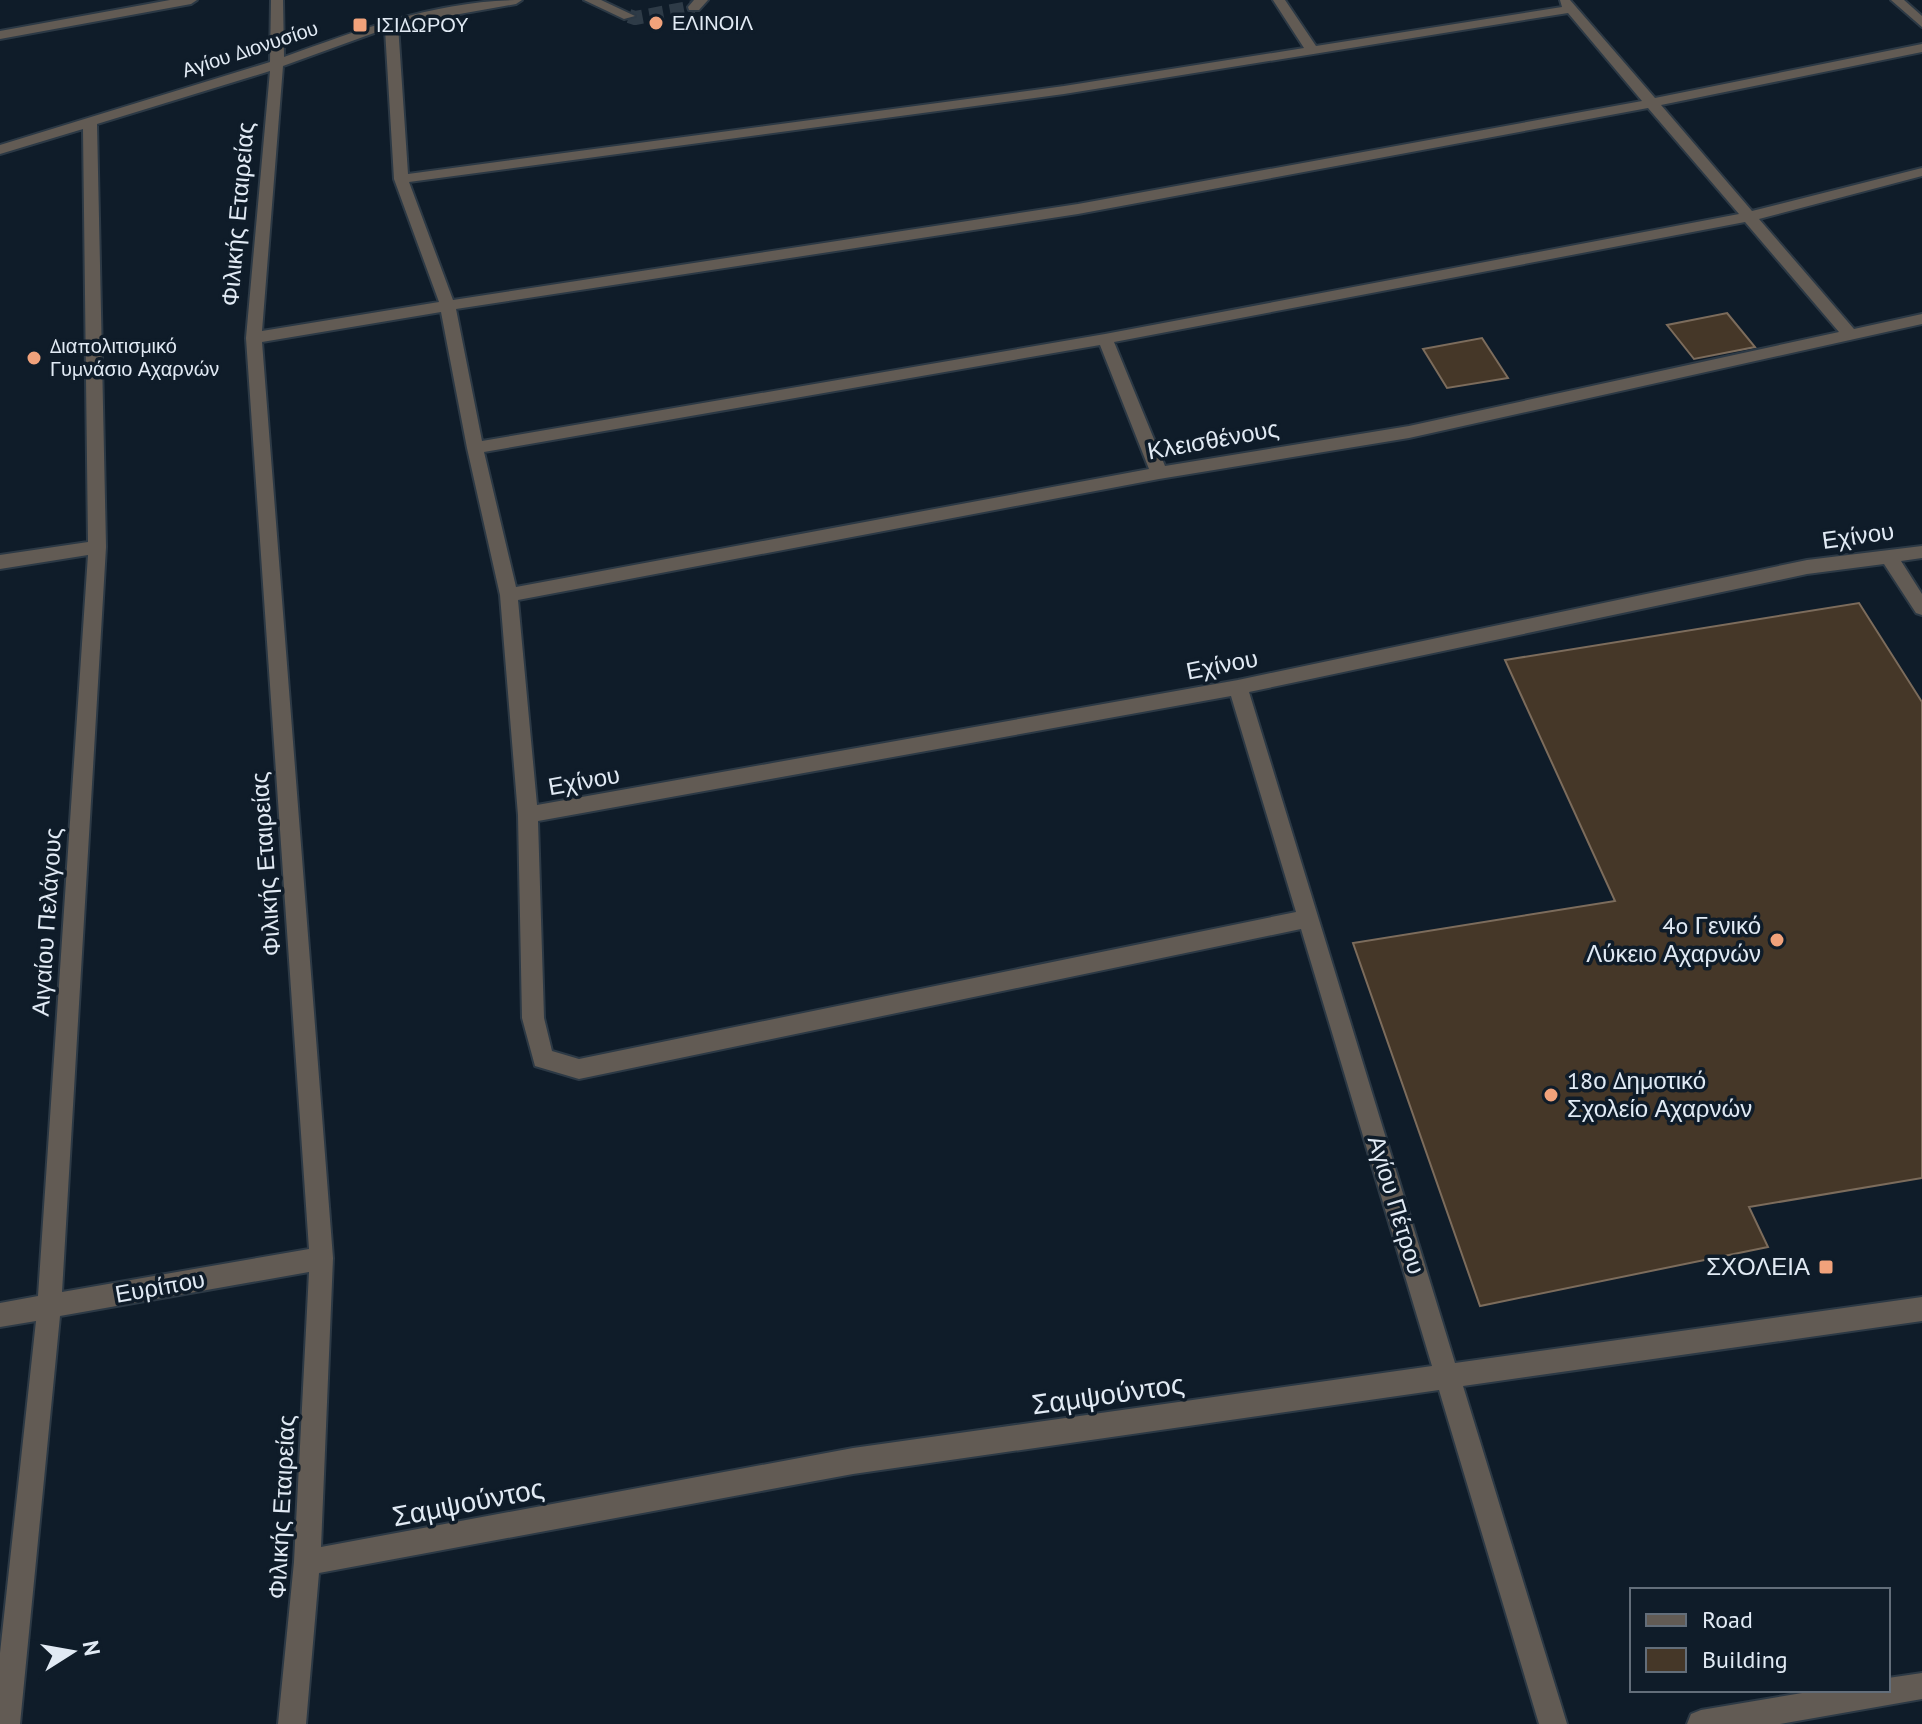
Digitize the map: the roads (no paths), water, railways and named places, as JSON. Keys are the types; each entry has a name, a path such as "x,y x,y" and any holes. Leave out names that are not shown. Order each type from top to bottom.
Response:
{"street":[{"path":"0,35 191,0"},
{"name":"Φιλικής Εταιρείας","path":"277,0 277,64 254,338 321,1258 307,1562 292,1724"},
{"name":"Αγίου Διονυσίου","path":"0,150 277,64 391,22 516,0"},
{"path":"590,0 629,16"},
{"path":"1279,0 1312,50"},
{"path":"1897,0 1922,23"},
{"path":"401,179 1064,90 1568,5 1851,336"},
{"path":"391,22 401,179 447,303 475,448 509,595 528,815 533,1018 543,1059 579,1069 1308,919"},
{"path":"254,338 447,303 1075,210 1652,104 1922,48"},
{"name":"Αιγαίου Πελάγους","path":"6,1724 49,1306 97,547 90,120"},
{"path":"475,448 1105,339 1747,217 1922,172"},
{"name":"Κλεισθένους","path":"509,595 1159,473 1409,432 1922,319"},
{"path":"1105,339 1159,473"},
{"path":"0,562 97,547"},
{"name":"Εχίνου","path":"528,815 1238,687 1807,567 1922,552"},
{"path":"1888,556 1922,608"},
{"name":"Αγίου Πέτρου","path":"1238,687 1553,1724"},
{"name":"Ευρίπου","path":"0,1315 321,1258"},
{"name":"Σαμψούντος","path":"307,1562 853,1461 1922,1309"},
{"path":"1890,1692 1922,1686"},
{"path":"1701,1724 1887,1692"}],"tunnel":[{"path":"629,16 635,18 694,7"}],"place":[{"name":"ΕΛΙΝΟΙΛ","path":"656,23"},
{"name":"ΙΣΙΔΩΡΟΥ","path":"360,25"},
{"name":"Διαπολιτισμικό Γυμνάσιο Αχαρνών","path":"34,358"},
{"name":"4o Γενικό Λύκειο Αχαρνών","path":"1777,940"},
{"name":"18ο Δημοτικό Σχολείο Αχαρνών","path":"1551,1095"},
{"name":"ΣΧΟΛΕΙΑ","path":"1826,1267"}]}
